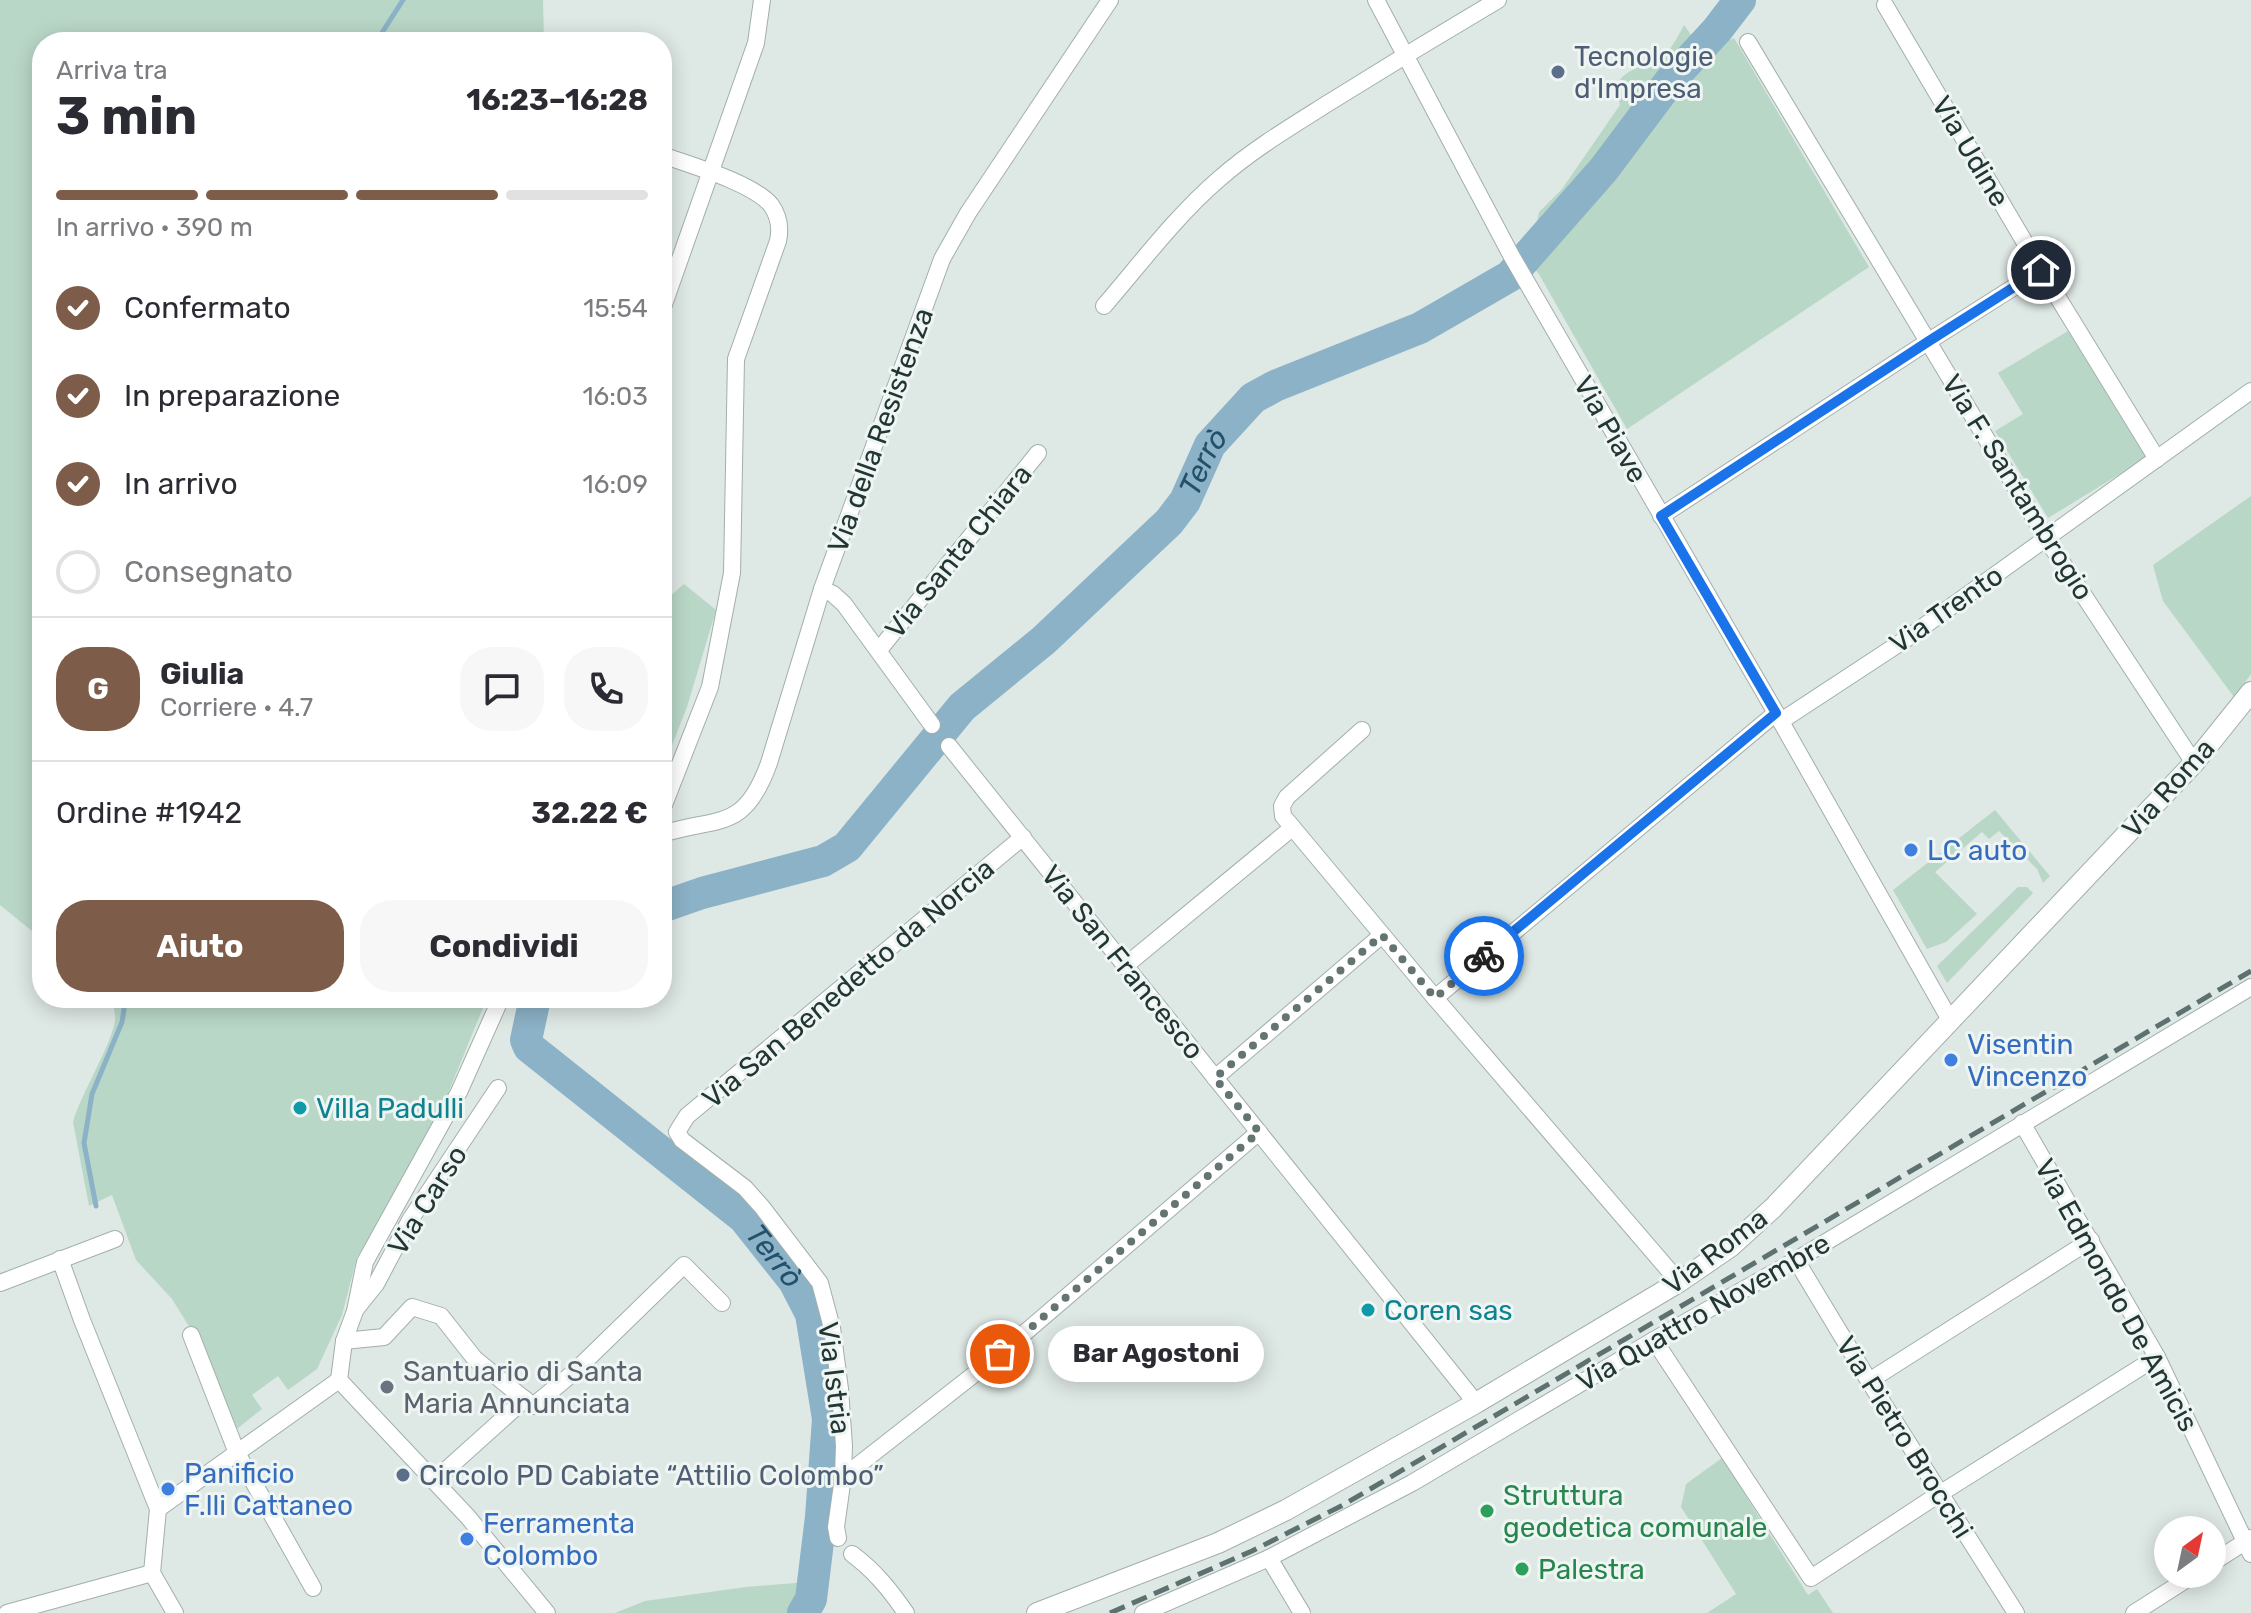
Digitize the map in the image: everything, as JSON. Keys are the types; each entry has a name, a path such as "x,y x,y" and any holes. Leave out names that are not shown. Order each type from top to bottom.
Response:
{"street":[{"path":"672,281 756,43 762,0"},
{"name":"Via della Resistenza","path":"672,832 726,819 741,810 754,796 769,763 822,589 948,246 1110,0"},
{"name":"Via Piave","path":"1376,0 1511,255 1779,717 1950,1020"},
{"path":"1104,306 1179,219 1219,179 1267,143 1406,54 1498,0"},
{"name":"Via Udine","path":"1885,5 2157,459"},
{"name":"Via F. Santambrogio","path":"1748,42 2046,538 2194,763"},
{"path":"672,159 751,190 767,201 779,220 779,234 736,359 732,573 710,687 672,784"},
{"path":"1661,516 2041,270"},
{"name":"Via Trento","path":"1435,998 1779,717 1906,639 2251,391"},
{"name":"Via Santa Chiara","path":"879,650 1038,453"},
{"path":"822,589 841,600 932,725"},
{"name":"Via Roma","path":"1037,1613 1232,1536 1286,1510 1476,1403 1679,1282 1730,1247 1763,1218 2194,763 2250,693"},
{"path":"1362,730 1287,797 1282,811 1292,828 1435,998 1679,1282"},
{"name":"Via San Francesco","path":"949,746 1476,1403"},
{"path":"1125,966 1292,828"},
{"name":"Via San Benedetto da Norcia","path":"677,1132 687,1116 1023,837"},
{"path":"1215,1078 1382,935"},
{"name":"Via Quattro Novembre","path":"1147,1612 1269,1558 1412,1483 1796,1260 2251,987"},
{"path":"158,1509 339,1380 344,1341 369,1253 459,1092 497,1008"},
{"name":"Via Carso","path":"355,1311 376,1284 410,1220 498,1088"},
{"name":"Via Edmondo De Amicis","path":"2022,1123 2157,1357 2249,1545"},
{"name":"Via Istria","path":"677,1132 682,1140 745,1188 820,1283 832,1328 840,1389 844,1446 836,1527 838,1538"},
{"path":"843,1477 1000,1354 1259,1132"},
{"path":"0,1283 115,1239"},
{"path":"1869,1381 2091,1240"},
{"path":"60,1259 158,1509 152,1573 175,1613"},
{"name":"Via Pietro Brocchi","path":"1796,1260 1939,1494 2016,1613"},
{"path":"344,1341 384,1337 412,1307 441,1316 475,1359 533,1406 573,1373 684,1265 722,1303"},
{"path":"191,1335 237,1453 313,1588"},
{"path":"1654,1340 1811,1578 2157,1357"},
{"path":"339,1380 435,1480 547,1613"},
{"path":"435,1480 525,1399"},
{"path":"2226,1556 2249,1545"},
{"path":"852,1554 884,1582 906,1613"},
{"path":"1269,1558 1302,1613"},
{"path":"11,1612 152,1573"},
{"path":"2134,1613 2173,1588"}],"green space":[{"path":"0,0 543,0 544,32 32,32 32,931 0,905"},
{"path":"1684,25 1696,42 1613,151 1533,242 1539,212 1562,189 1620,105 1617,88 1620,80 1667,52"},
{"path":"1734,38 1869,267 1627,429 1529,261 1628,152 1635,139 1652,127 1669,106 1672,87 1690,65 1705,51"},
{"path":"2068,331 2146,458 2048,518 1995,431 2023,414 1998,373"},
{"path":"2251,496 2251,674 2234,697 2163,601 2153,565"},
{"path":"684,584 716,610 672,745 672,594"},
{"path":"1995,810 2050,876 2043,883 2037,869 1999,831 1989,839 1982,832 1935,872 1977,914 1946,942 1927,949 1893,890"},
{"path":"2018,887 2027,887 2033,893 1947,983 1937,966"},
{"path":"113,1008 483,1008 444,1103 385,1213 357,1257 342,1315 317,1369 288,1390 278,1376 252,1395 262,1409 233,1432 205,1352 172,1299 136,1260 112,1195 89,1206 73,1122 110,1037"},
{"path":"1722,1458 1808,1595 1817,1589 1833,1613 1707,1613 1736,1594 1681,1507 1686,1484"},
{"path":"807,1582 795,1613 615,1613 645,1601"}],"waterway":[{"path":"382,32 403,0"},
{"name":"Terrò","path":"672,904 823,861 847,847 962,707 1044,640 1169,522 1185,501 1210,445 1253,398 1275,386 1420,328 1510,276 1604,169 1670,81 1740,0"},
{"path":"96,1206 84,1143 92,1094 122,1022 124,1008"},
{"name":"Terrò","path":"533,1008 526,1040 529,1047 744,1218 794,1281 811,1314 828,1419 811,1599 803,1613"}],"railway":[{"path":"1110,1613 1252,1551 1343,1505 2251,971"}],"way so far":[{"path":"1000,1354 1259,1132 1215,1078 1382,935 1435,998 1484,956"}],"place":[{"name":"Tecnologie d'Impresa","path":"1558,72"},
{"name":"LC auto","path":"1911,850"},
{"name":"Visentin Vincenzo","path":"1951,1060"},
{"name":"Villa Padulli","path":"300,1108"},
{"name":"Coren sas","path":"1368,1310"},
{"name":"Bar Agostoni","path":"1000,1354"},
{"name":"Santuario di Santa Maria Annunciata","path":"387,1387"},
{"name":"Circolo PD Cabiate “Attilio Colombo”","path":"403,1475"},
{"name":"Panificio F.lli Cattaneo","path":"168,1489"},
{"name":"Struttura geodetica comunale","path":"1487,1511"},
{"name":"Ferramenta Colombo","path":"467,1539"},
{"name":"Palestra","path":"1522,1569"}],"route":[{"path":"1484,956 1776,713 1661,516 2041,270"}]}
